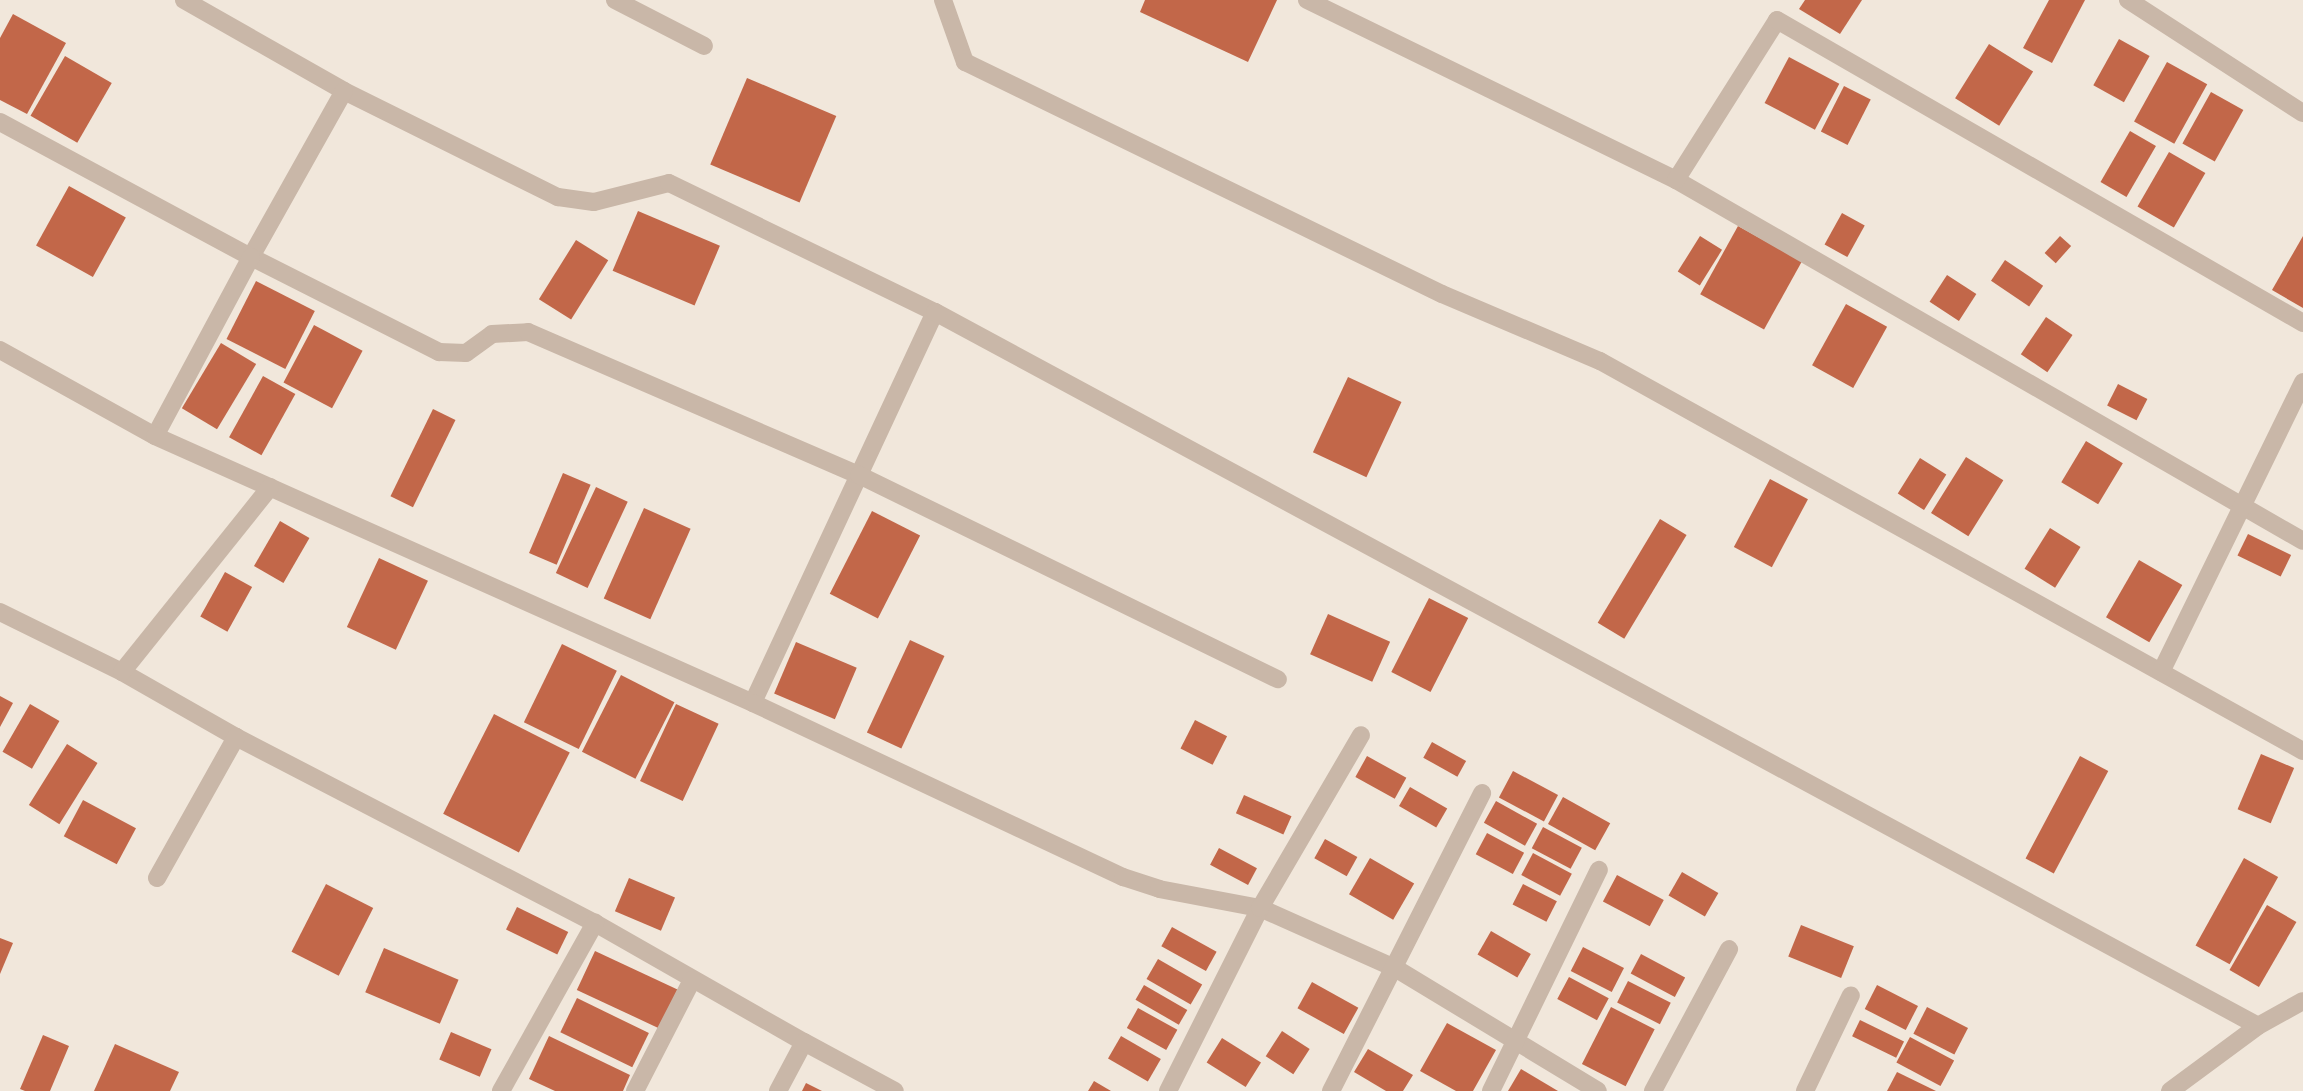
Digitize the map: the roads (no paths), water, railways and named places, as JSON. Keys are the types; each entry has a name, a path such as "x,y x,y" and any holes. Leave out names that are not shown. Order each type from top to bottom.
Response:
{"street":[{"path":"184,0 344,91 578,203 669,183 935,312 2258,1026"},
{"path":"615,0 704,46"},
{"path":"943,0 965,62 1442,294 1600,362 2303,751"},
{"path":"1307,0 1676,180 2303,541"},
{"path":"2128,0 2303,113"},
{"path":"1676,180 1777,20 2303,323"},
{"path":"155,436 344,91"},
{"path":"0,122 251,257 439,352 466,353 492,334 528,332 859,475 1278,679"},
{"path":"754,703 935,312"},
{"path":"0,350 155,436 754,703 1123,877 1159,889 1260,908 1395,968 1518,1040 1598,1091"},
{"path":"2161,672 2303,382"},
{"path":"122,672 270,487"},
{"path":"0,612 122,672 236,737 595,923 692,980 895,1091"},
{"path":"1168,1091 1260,908 1361,735"},
{"path":"157,878 236,737"},
{"path":"1331,1091 1482,793"},
{"path":"1491,1091 1599,870"},
{"path":"501,1091 595,923"},
{"path":"1653,1091 1729,949"},
{"path":"635,1091 692,980"},
{"path":"1805,1091 1851,995"},
{"path":"2179,1089 2258,1026 2303,1001"},
{"path":"778,1091 804,1042"}]}
